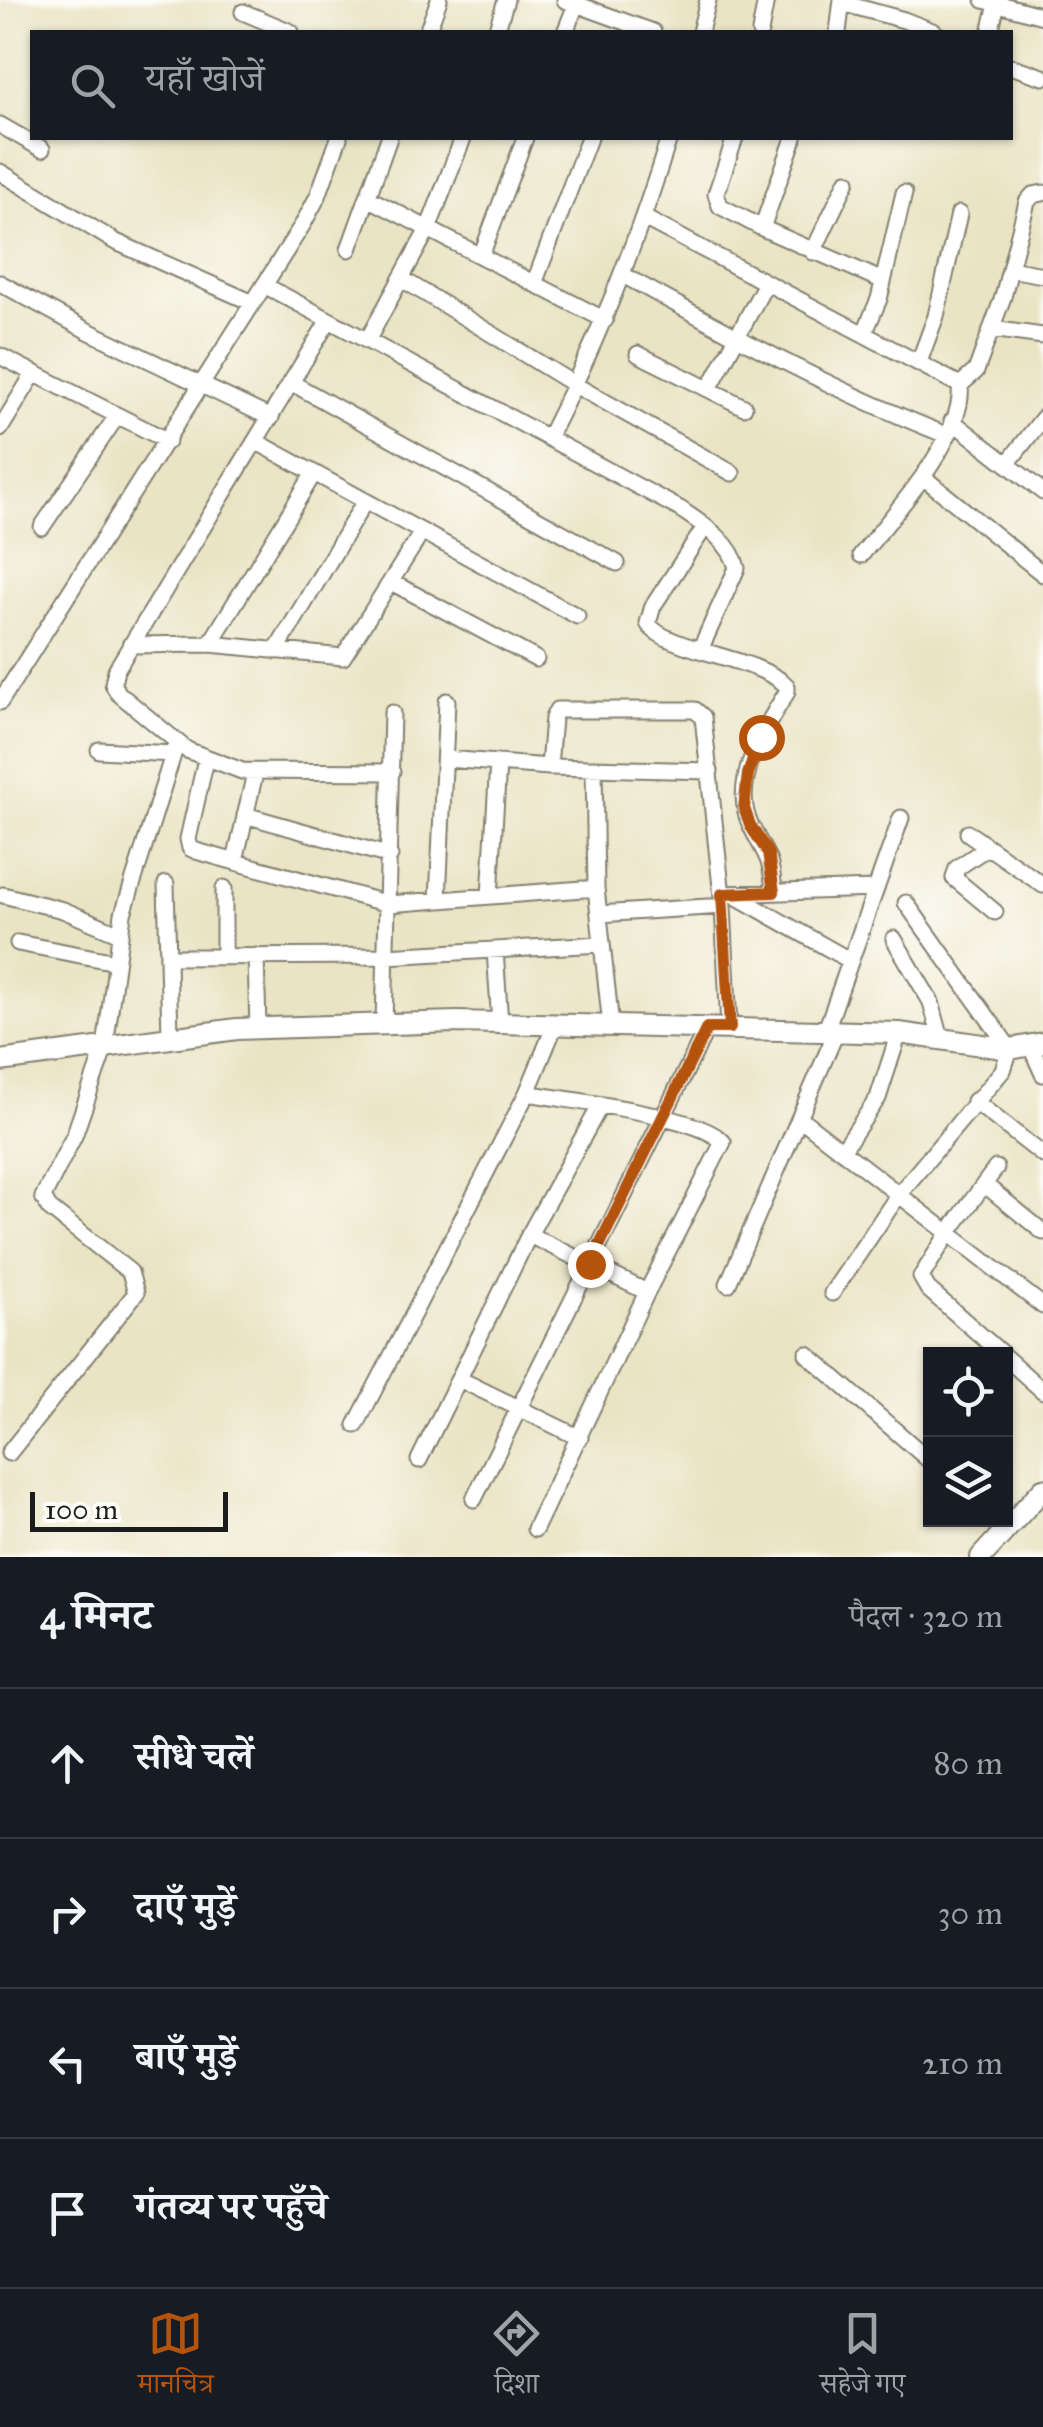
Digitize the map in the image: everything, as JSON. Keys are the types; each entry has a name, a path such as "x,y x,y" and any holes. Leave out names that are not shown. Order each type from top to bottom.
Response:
{"main road":[{"path":"0,1061 170,1036 258,1028 384,1024 832,1030 1028,1046"},
{"path":"1013,1515 1043,1490"},
{"path":"982,1557 1000,1527"}],"street":[{"path":"428,30 439,0"},
{"path":"497,30 506,0"},
{"path":"700,30 708,0"},
{"path":"760,30 766,0"},
{"path":"838,30 842,1 929,30"},
{"path":"565,30 570,2 633,29"},
{"path":"990,30 991,2 1043,16"},
{"path":"243,12 286,30"},
{"path":"1013,67 1043,77"},
{"path":"0,125 42,149"},
{"path":"0,702 254,303 318,196 338,140"},
{"path":"349,249 388,140"},
{"path":"367,341 428,229 461,140"},
{"path":"481,256 524,140"},
{"path":"534,284 588,140"},
{"path":"548,438 605,320 668,140"},
{"path":"734,140 717,200 720,206 883,282"},
{"path":"762,228 793,140"},
{"path":"0,172 114,241 254,303"},
{"path":"813,252 847,181"},
{"path":"864,334 883,282 904,193"},
{"path":"861,555 924,477 949,428 961,391 973,377 992,329 1027,202 1033,194 1043,194"},
{"path":"368,198 605,320"},
{"path":"919,362 936,316 959,214"},
{"path":"644,218 919,362 961,391"},
{"path":"1010,269 1043,275"},
{"path":"623,275 879,408 949,428 1043,492"},
{"path":"402,279 576,385 732,473"},
{"path":"0,283 271,418"},
{"path":"708,390 766,283"},
{"path":"264,285 680,509 705,527 726,546 737,568 702,648"},
{"path":"175,748 159,726 118,693 112,684 113,677 329,320"},
{"path":"992,329 1043,336"},
{"path":"638,354 744,407"},
{"path":"0,356 168,441"},
{"path":"0,429 33,375"},
{"path":"292,383 618,563"},
{"path":"42,528 117,416"},
{"path":"1007,464 1043,418"},
{"path":"256,442 576,616"},
{"path":"210,644 314,473"},
{"path":"924,477 1043,574"},
{"path":"276,651 365,501"},
{"path":"705,527 653,606 648,623 663,638 702,648 783,681 787,692 764,731 748,774 744,808 768,853 774,892"},
{"path":"130,646 210,644 343,657 422,532"},
{"path":"391,582 536,659"},
{"path":"438,900 448,700"},
{"path":"549,767 557,710 694,710 705,722 726,898 730,1028"},
{"path":"384,1024 392,713"},
{"path":"9,1454 136,1293 130,1272 44,1202 45,1192 74,1136 104,1046 130,884 175,748"},
{"path":"98,750 175,748 255,774 392,772"},
{"path":"446,759 710,772"},
{"path":"206,760 188,844 196,851 388,904 596,888"},
{"path":"490,896 498,763"},
{"path":"594,768 596,888 611,1026"},
{"path":"235,861 255,774"},
{"path":"245,816 390,856"},
{"path":"728,1284 801,1119 832,1030 848,960 900,818"},
{"path":"968,834 1043,885"},
{"path":"988,847 957,868 954,878 995,912"},
{"path":"166,884 170,1036"},
{"path":"224,888 224,956"},
{"path":"599,914 774,892 875,889"},
{"path":"4,896 62,910 120,934"},
{"path":"726,898 848,960"},
{"path":"906,903 1028,1046 1043,1074"},
{"path":"894,939 930,1002 941,1038"},
{"path":"18,943 116,962"},
{"path":"168,957 386,956 602,944"},
{"path":"495,950 500,1024"},
{"path":"256,956 258,1028"},
{"path":"356,1425 527,1093 556,1025"},
{"path":"474,1499 707,1028"},
{"path":"842,1151 878,1098 899,1033"},
{"path":"832,1293 899,1194 974,1102 1028,1046"},
{"path":"527,1093 661,1117 715,1135 722,1142 535,1529"},
{"path":"974,1102 1043,1155"},
{"path":"419,1460 530,1235 600,1106"},
{"path":"801,1119 1043,1306"},
{"path":"989,1347 922,1282 922,1273 996,1168"},
{"path":"984,1184 1043,1232"},
{"path":"530,1235 647,1292"},
{"path":"807,1354 923,1455"},
{"path":"1013,1369 1043,1391"},
{"path":"459,1379 580,1438"}],"route":[{"path":"590,1264 707,1028 730,1028 722,894 774,892 772,864 744,808 748,774 761,737"}]}
